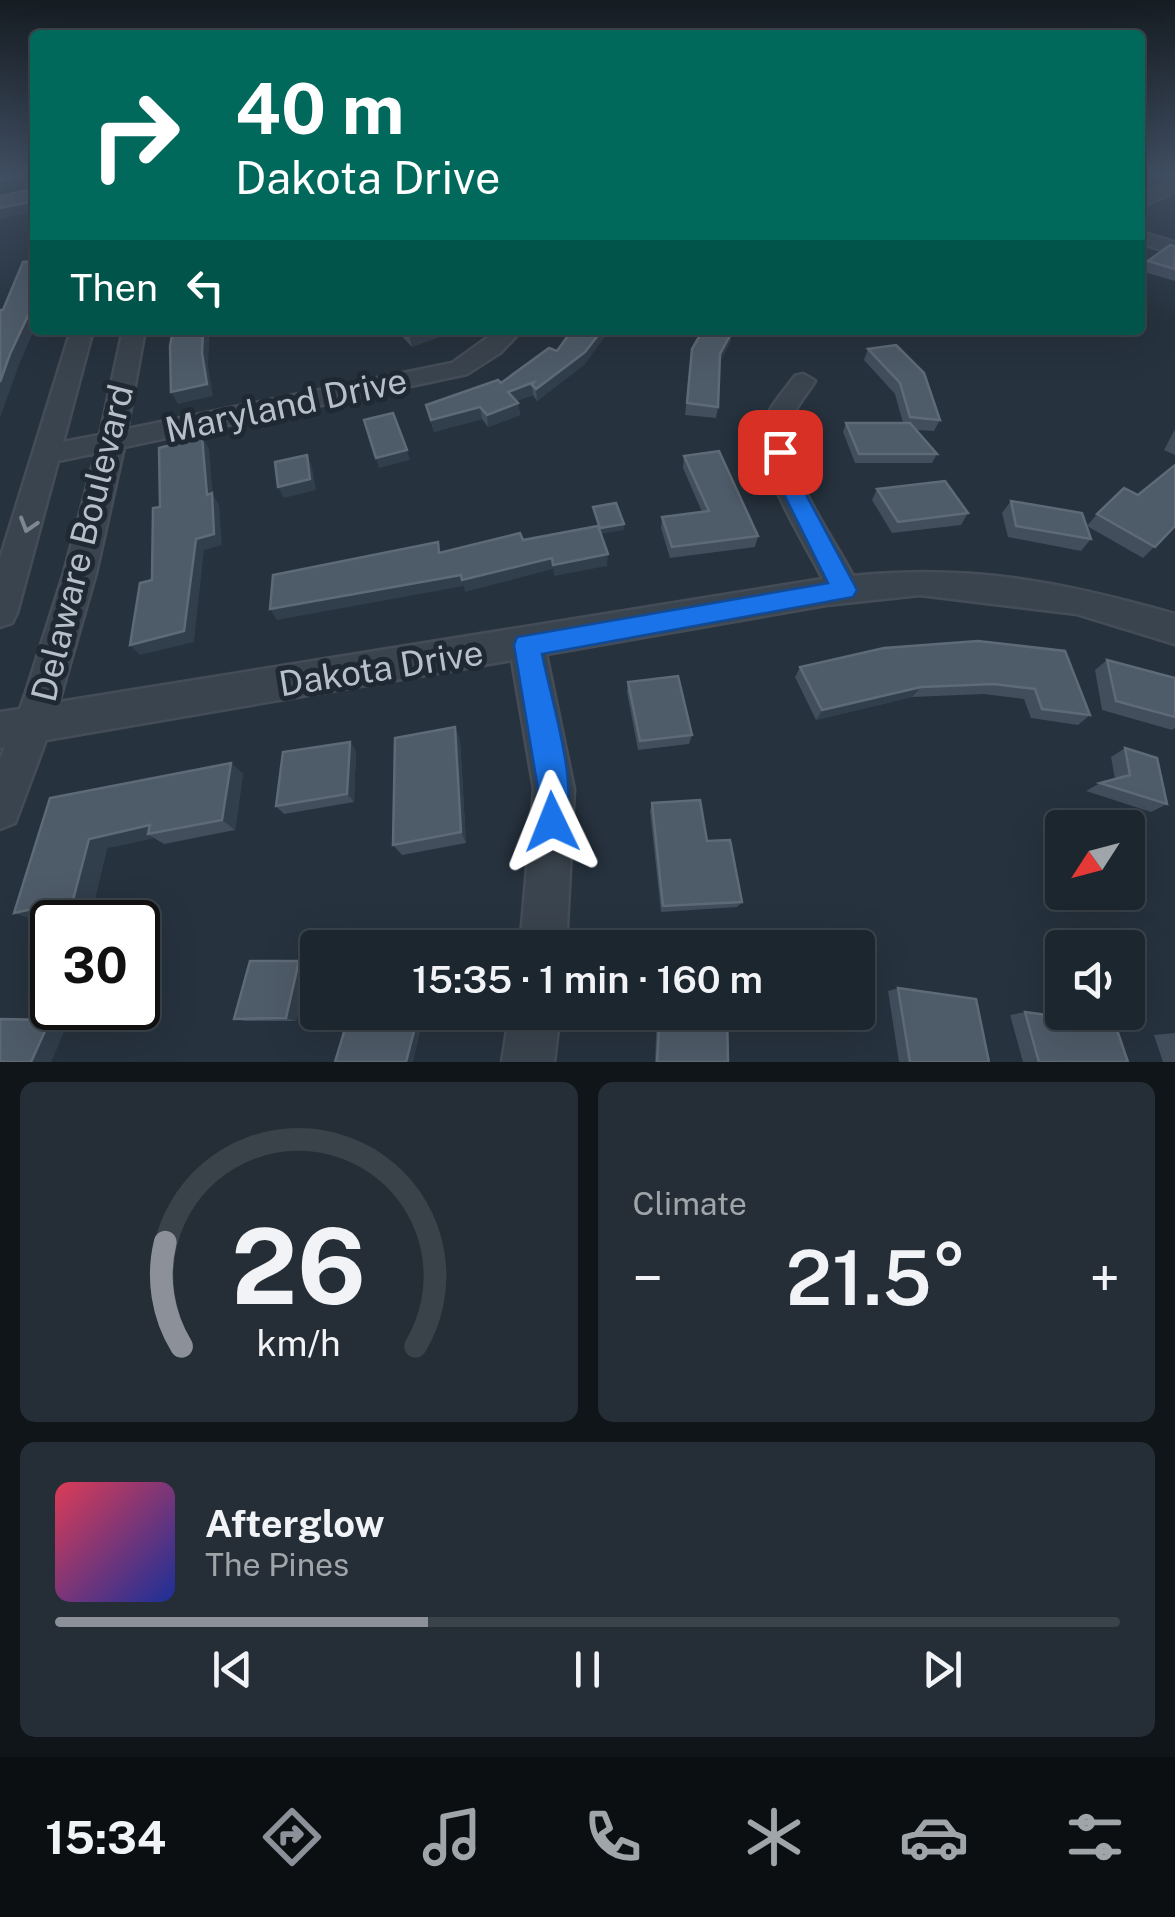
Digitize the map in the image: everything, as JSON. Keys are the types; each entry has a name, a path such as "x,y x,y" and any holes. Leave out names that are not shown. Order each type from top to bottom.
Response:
{"street":[{"path":"1145,239 1175,248"},
{"name":"Delaware Boulevard","path":"0,613 81,335"},
{"name":"Delaware Boulevard","path":"0,808 36,724 60,650 114,440 133,335"},
{"name":"Maryland Drive","path":"48,454 459,369 506,335"},
{"path":"803,381 776,432 784,472 844,590"},
{"name":"Dakota Drive","path":"0,730 844,590 920,582 1000,588 1077,600 1175,629"},
{"path":"527,645 554,789 544,930"},
{"path":"528,1062 532,1030"}],"building":[{"path":"1170,245 1175,246 1175,269 1148,261"},
{"path":"30,261 30,312 0,382 0,310 23,262"},
{"path":"172,335 203,335 207,384 171,392"},
{"path":"568,335 598,335 585,352 536,389 534,382 508,392 518,403 487,415 480,407 431,420 426,405 498,380 501,383 549,348 557,351"},
{"path":"700,335 730,335 720,354 718,407 687,403 692,349"},
{"path":"896,345 924,373 940,420 910,417 900,383 868,349"},
{"path":"393,413 407,450 376,458 364,420"},
{"path":"846,423 910,423 937,454 859,454"},
{"path":"202,437 207,495 212,493 214,534 196,539 184,631 130,645 140,583 152,580 153,508 160,507 159,448"},
{"path":"719,451 758,536 672,547 662,517 709,511 684,456"},
{"path":"307,455 310,479 278,487 275,462"},
{"path":"1175,465 1175,526 1155,547 1097,514 1124,488 1138,495"},
{"path":"945,481 968,513 898,522 877,489"},
{"path":"1011,501 1082,513 1091,539 1016,526"},
{"path":"616,503 624,524 600,528 593,507"},
{"path":"598,526 608,554 553,565 552,558 462,580 461,575 270,609 273,575 438,542 439,553 520,533 523,540"},
{"path":"978,641 1065,651 1090,715 1042,709 1035,689 994,684 921,687 822,710 800,667 884,648"},
{"path":"1107,660 1175,678 1175,717 1116,701"},
{"path":"678,676 692,735 640,741 628,682"},
{"path":"455,727 461,832 393,845 395,738"},
{"path":"350,742 347,794 276,806 283,752"},
{"path":"1125,748 1157,758 1167,804 1100,783 1130,775"},
{"path":"231,763 222,820 148,834 150,825 89,839 73,900 30,900 30,909 14,913 50,798"},
{"path":"700,800 707,841 730,840 742,902 663,906 652,803"},
{"path":"250,961 299,961 286,1018 234,1019"},
{"path":"898,988 976,999 989,1062 910,1062"},
{"path":"1025,1012 1045,1015 1045,1030 1117,1030 1128,1062 1039,1062"},
{"path":"0,1019 30,1020 30,1030 45,1030 31,1062 0,1062"},
{"path":"345,1030 414,1030 406,1062 335,1062"},
{"path":"659,1030 727,1030 728,1062 657,1062"}],"route":[{"path":"552,822 554,789 527,645 844,590 784,472 780,452"}]}
